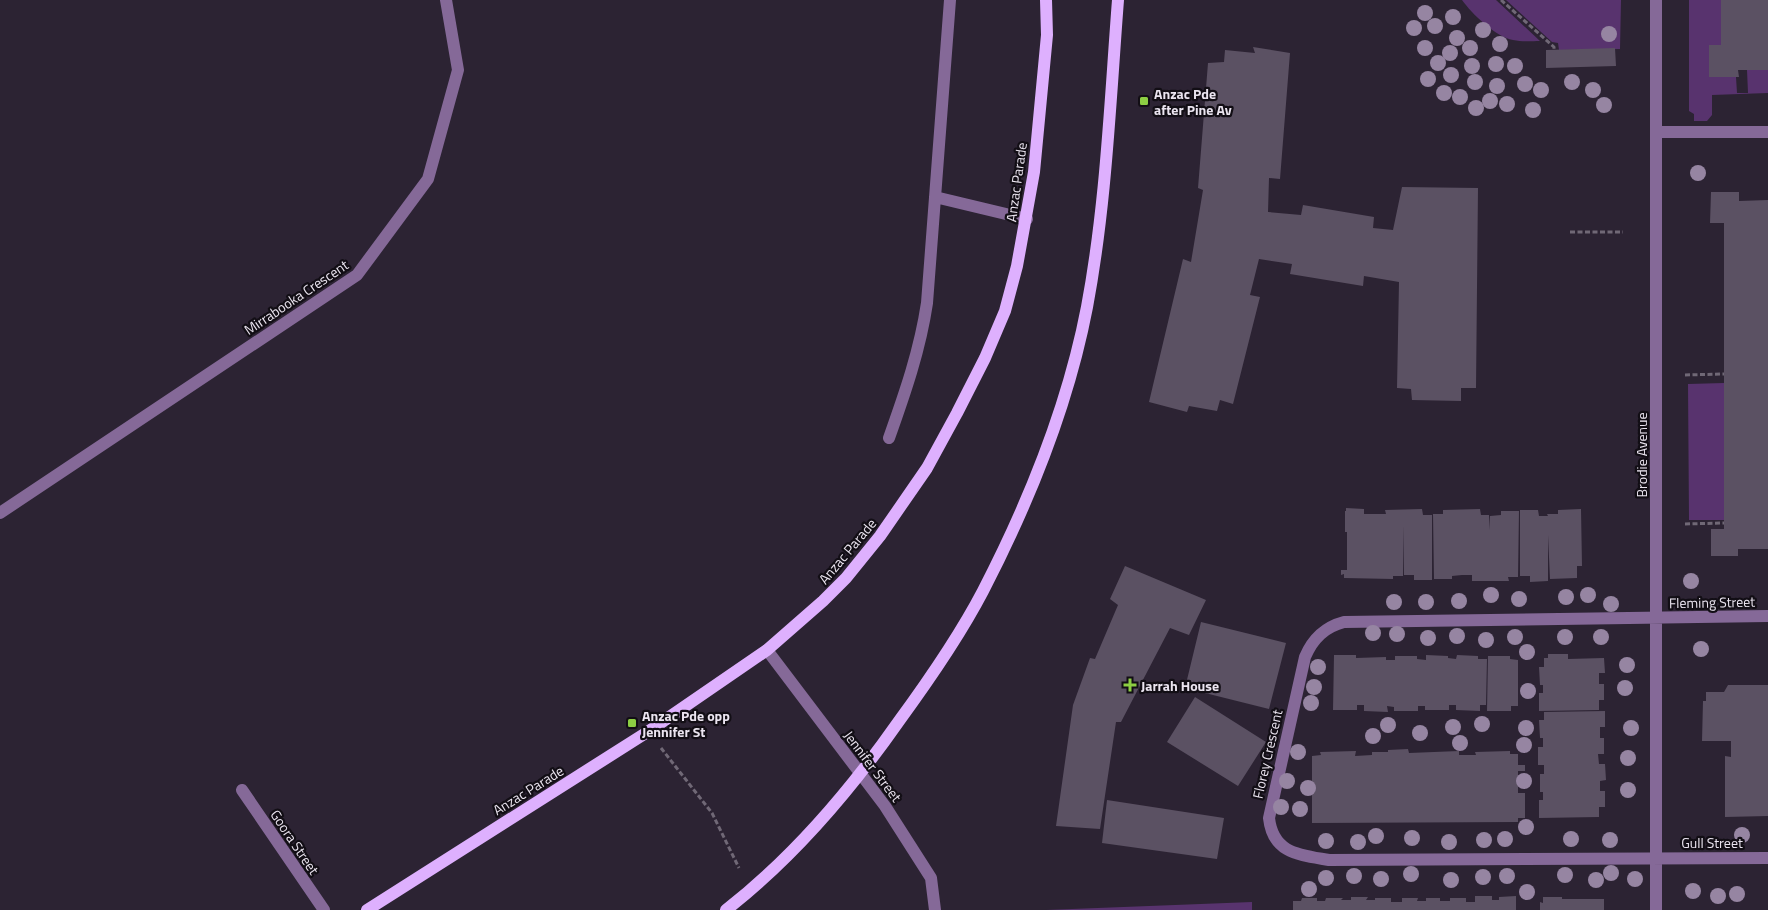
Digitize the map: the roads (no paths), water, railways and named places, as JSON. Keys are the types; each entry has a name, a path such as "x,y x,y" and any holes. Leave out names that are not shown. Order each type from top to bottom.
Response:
{"main road":[{"name":"Anzac Parade","path":"367,910 648,731 768,650 823,602 846,578 880,536 927,468 958,413 985,358 1005,311 1027,219 1034,172 1042,108 1047,35 1046,0"},
{"path":"726,910 767,876 802,841 875,756 921,691 982,593 1028,495 1045,454 1060,407 1079,344 1087,308 1106,175 1118,0"}],"street":[{"name":"Mirrabooka Crescent","path":"0,512 356,275 428,179 458,70 446,0"},
{"path":"889,438 911,376 923,332 931,265 950,0"},
{"name":"Brodie Avenue","path":"1656,0 1656,910"},
{"path":"1657,132 1768,132"},
{"path":"935,198 1027,219"},
{"name":"Fleming Street","path":"1656,618 1768,616"},
{"name":"Florey Crescent","path":"1656,618 1344,622 1326,629 1311,645 1305,656 1269,818 1273,835 1286,850 1300,855 1328,860 1656,857"},
{"name":"Jennifer Street","path":"768,650 885,806 930,878 935,910"},
{"name":"Goora Street","path":"242,790 324,910"},
{"name":"Gull Street","path":"1656,857 1768,858"}],"place":[{"name":"Anzac Pde after Pine Av","path":"1144,101"},
{"name":"Jarrah House","path":"1130,685"},
{"name":"Anzac Pde opp Jennifer St","path":"632,723"}]}
